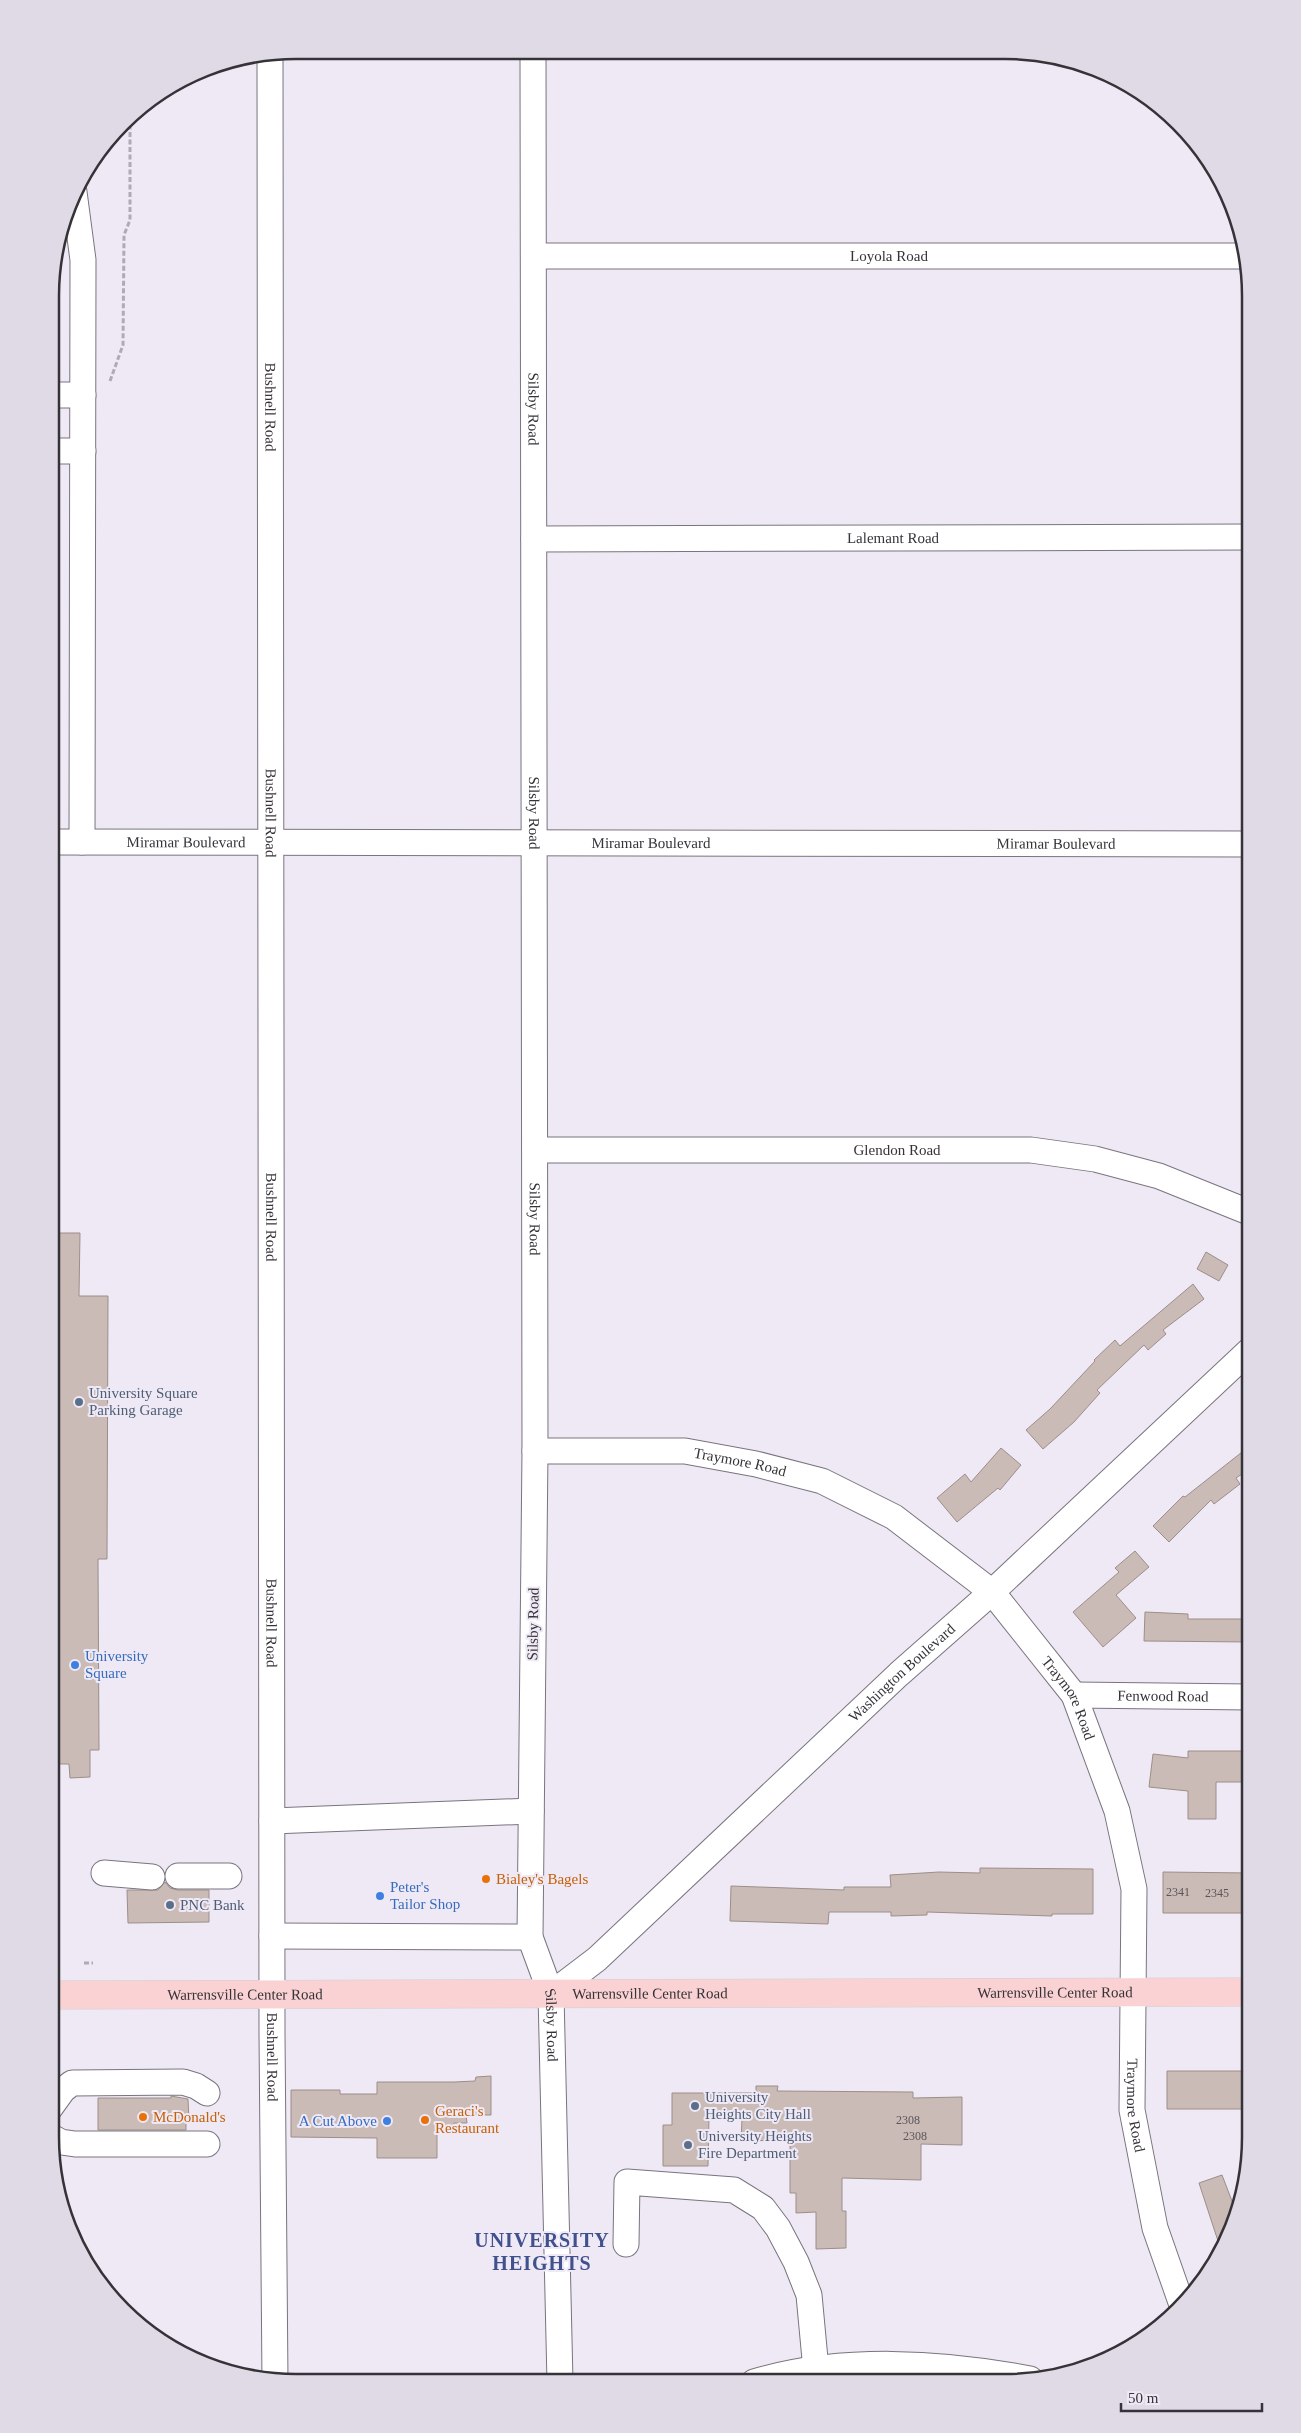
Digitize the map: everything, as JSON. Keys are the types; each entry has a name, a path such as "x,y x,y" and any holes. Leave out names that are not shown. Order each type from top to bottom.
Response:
{"main road":[{"name":"Warrensville Center Road","path":"59,1995 1242,1992"}],"street":[{"name":"Silsby Road","path":"533,59 535,1451 530,1938 551,1994 560,2374"},
{"name":"Bushnell Road","path":"270,60 272,1993 275,2373"},
{"path":"76,207 83,260 82,842"},
{"name":"Loyola Road","path":"534,256 1239,256"},
{"path":"59,396 83,395"},
{"path":"59,451 83,451"},
{"name":"Lalemant Road","path":"534,539 1242,537"},
{"name":"Miramar Boulevard","path":"59,842 535,841 1242,844"},
{"name":"Glendon Road","path":"535,1150 1031,1150 1095,1159 1160,1176 1242,1209"},
{"name":"Washington Boulevard","path":"551,1994 597,1959 899,1674 992,1592 1242,1357"},
{"name":"Traymore Road","path":"535,1451 685,1451 756,1464 822,1481 894,1517 992,1592 1074,1695 1117,1811 1134,1889 1132,2110 1155,2228 1180,2298"},
{"name":"Fenwood Road","path":"1074,1695 1242,1697"},
{"path":"272,1821 531,1812"},
{"path":"104,1873 152,1877"},
{"path":"178,1876 229,1876"},
{"path":"272,1936 530,1938"},
{"path":"59,2096 63,2090 61,2082 183,2082 196,2086 207,2093"},
{"path":"59,2141 75,2144 207,2144"},
{"path":"626,2244 627,2182 734,2190 763,2208 778,2228 796,2262 809,2295 816,2370"},
{"path":"795,2374 816,2370 905,2366 1003,2374"}],"path":[{"path":"110,381 123,345 124,235 130,220 130,126"},
{"path":"84,1963 93,1963"}],"building":[{"name":"University Square Parking Garage","path":"59,1233 80,1233 79,1296 108,1296 107,1559 98,1559 99,1750 90,1750 90,1777 70,1778 69,1764 59,1764"},
{"path":"1206,1252 1228,1265 1219,1281 1197,1269"},
{"path":"1193,1284 1204,1299 1163,1330 1166,1334 1148,1350 1144,1345 1097,1390 1100,1393 1074,1422 1043,1449 1026,1430 1050,1409 1094,1360 1115,1340 1120,1346"},
{"path":"1001,1448 1021,1465 1000,1490 998,1488 957,1522 937,1498 965,1474 971,1482"},
{"path":"1242,1452 1242,1474 1236,1478 1240,1484 1214,1504 1211,1500 1169,1542 1153,1526 1183,1496 1185,1497"},
{"path":"1135,1551 1149,1567 1116,1595 1136,1618 1103,1647 1073,1612 1119,1572 1115,1568"},
{"path":"1145,1612 1188,1614 1188,1619 1242,1619 1242,1642 1144,1641"},
{"path":"1188,1751 1242,1751 1242,1782 1216,1782 1216,1819 1188,1819 1188,1791 1149,1787 1153,1754 1188,1758"},
{"path":"980,1868 1093,1869 1093,1914 1052,1914 1052,1916 927,1912 927,1915 891,1916 891,1912 829,1912 828,1924 730,1921 731,1886 844,1890 844,1887 891,1887 890,1875 939,1872 980,1873"},
{"path":"1163,1872 1242,1873 1242,1913 1163,1913"},
{"path":"165,1882 170,1888 178,1890 209,1890 209,1922 128,1923 127,1890 158,1890"},
{"path":"1167,2071 1242,2071 1242,2109 1167,2109"},
{"path":"491,2076 491,2115 466,2115 467,2123 454,2123 454,2131 437,2131 437,2158 377,2158 377,2138 291,2137 291,2090 340,2090 340,2094 377,2094 377,2082 475,2081 476,2077"},
{"path":"756,2086 778,2086 777,2091 913,2092 913,2098 962,2097 962,2145 921,2144 921,2180 842,2178 842,2211 846,2211 846,2248 816,2249 816,2212 796,2213 796,2193 790,2193 790,2140 741,2141 742,2118 709,2118 708,2166 663,2166 663,2125 672,2125 672,2093 756,2093"},
{"path":"171,2096 188,2099 189,2120 186,2121 186,2130 98,2130 98,2098 171,2098"},
{"path":"1222,2175 1233,2203 1218,2241 1218,2241 1199,2183"}],"place":[{"name":"University Square Parking Garage","path":"79,1402"},
{"name":"University Square","path":"75,1665"},
{"name":"Bialey's Bagels","path":"486,1879"},
{"name":"Peter's Tailor Shop","path":"380,1896"},
{"name":"PNC Bank","path":"170,1905"},
{"name":"University Heights City Hall","path":"695,2106"},
{"name":"McDonald's","path":"143,2117"},
{"name":"Geraci's Restaurant","path":"425,2120"},
{"name":"A Cut Above","path":"387,2121"},
{"name":"University Heights Fire Department","path":"688,2145"}],"district":[{"name":"UNIVERSITY HEIGHTS","path":"542,2252"}]}
